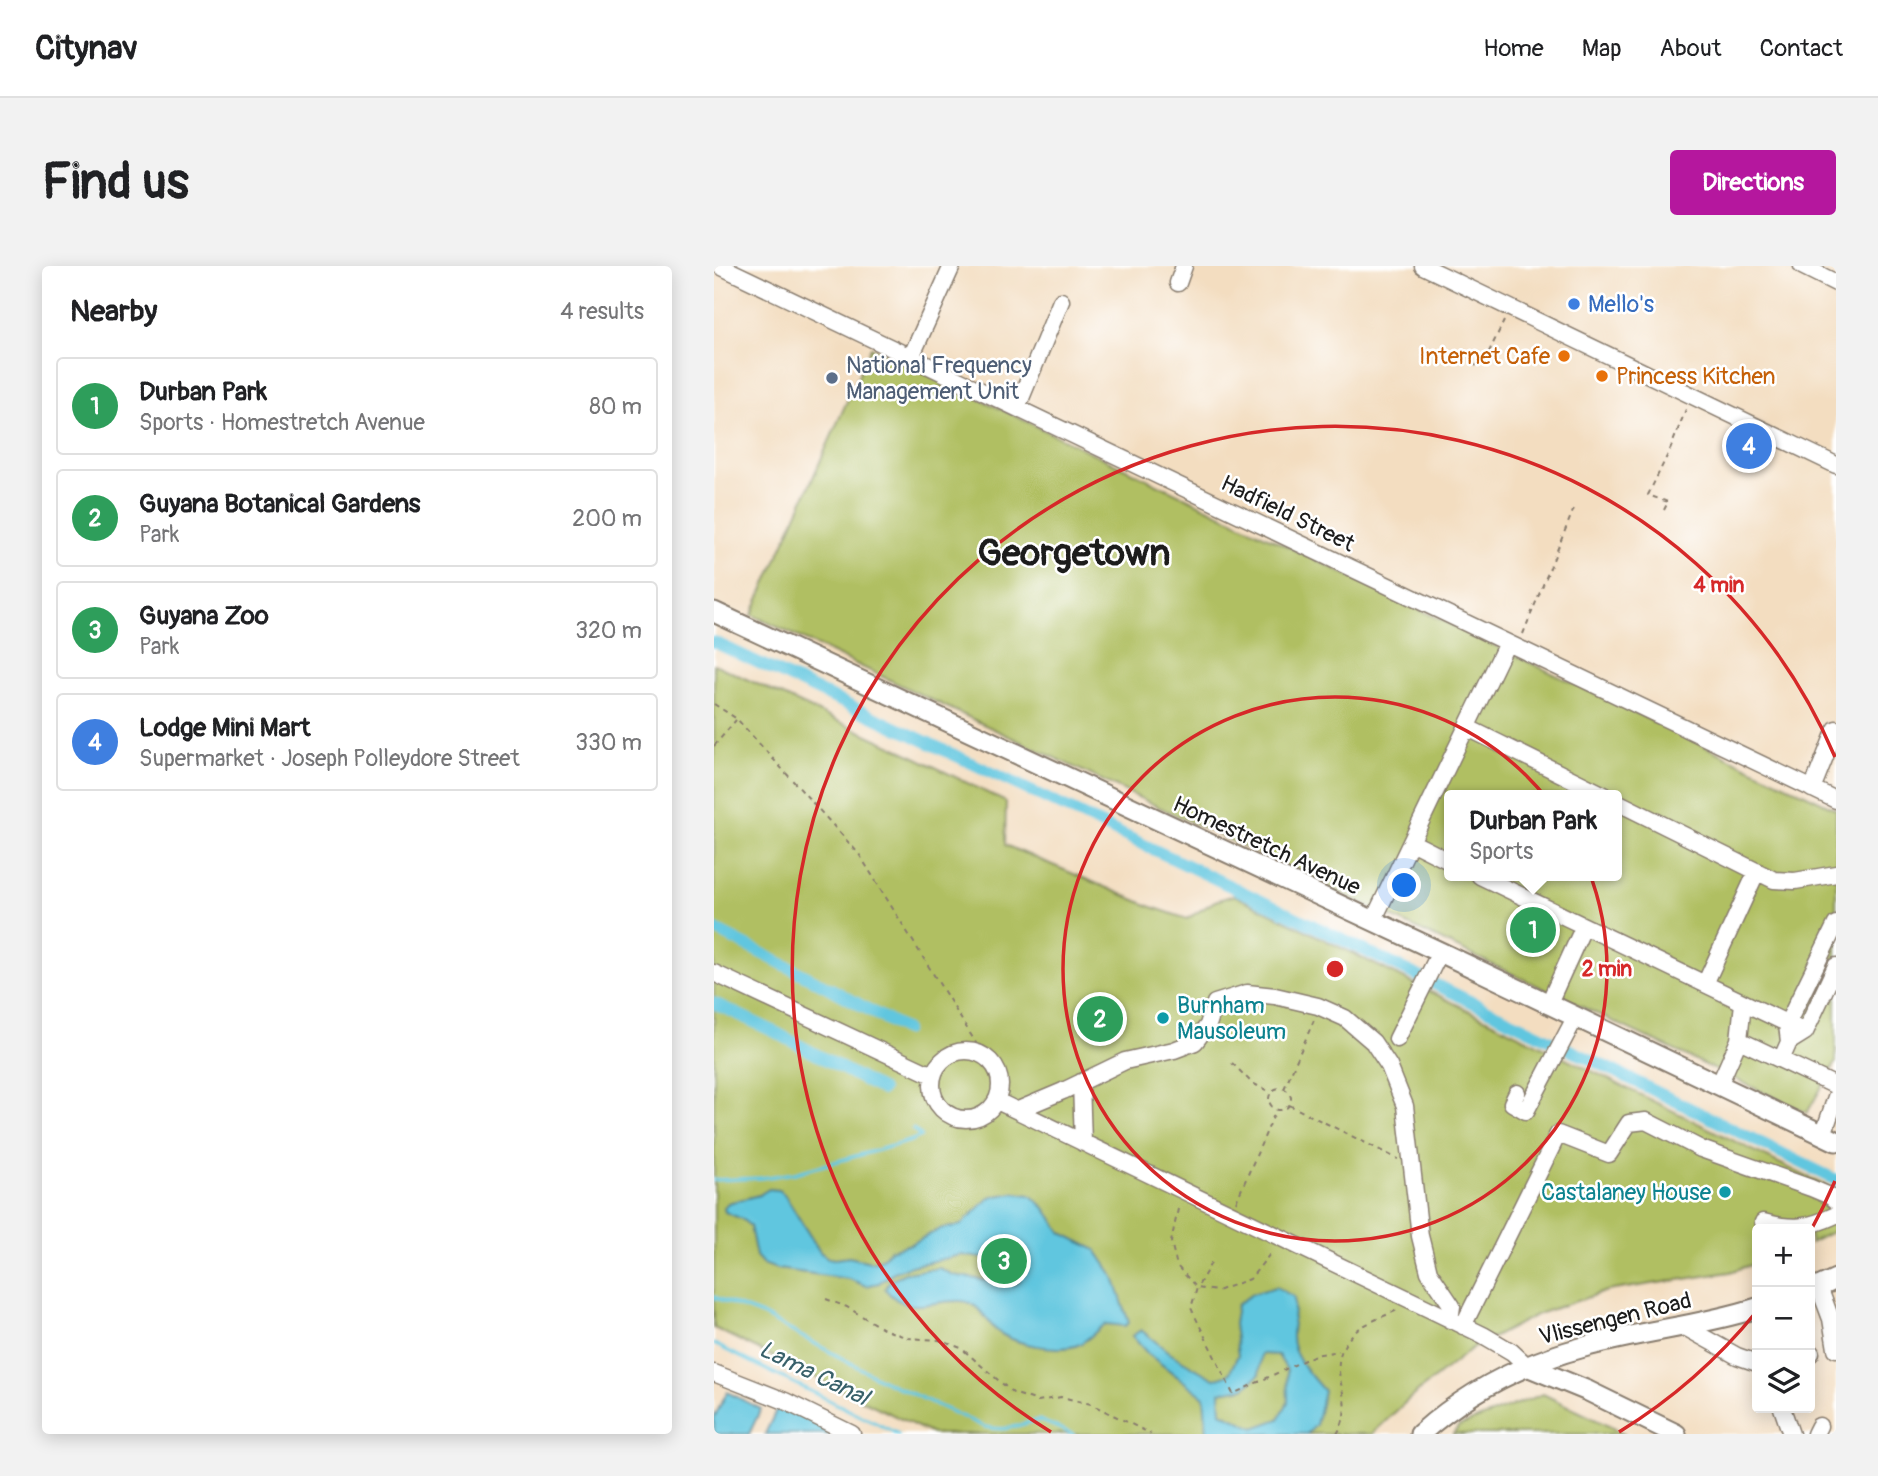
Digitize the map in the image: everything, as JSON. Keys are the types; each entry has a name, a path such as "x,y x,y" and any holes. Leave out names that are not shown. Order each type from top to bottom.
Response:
{"main road":[{"name":"Homestretch Avenue","path":"714,612 1440,952 1829,1138"},
{"name":"Vlissengen Road","path":"1420,1434 1437,1418 1521,1361 1752,1309"},
{"path":"1586,1347 1577,1355 1574,1368 1578,1381 1588,1391"},
{"path":"1521,1361 1676,1434"}],"street":[{"name":"Hadfield Street","path":"720,266 1836,800"},
{"path":"911,357 952,266"},
{"path":"1178,283 1184,266"},
{"path":"1423,266 1836,465"},
{"path":"1801,266 1836,283"},
{"path":"1017,408 1061,301"},
{"path":"1373,922 1466,727 1512,645"},
{"path":"1466,727 1594,790"},
{"path":"1812,789 1836,729"},
{"path":"1622,804 1757,872 1784,882 1836,874"},
{"path":"1411,842 1444,858"},
{"path":"1705,984 1757,872"},
{"path":"1490,881 1805,1032"},
{"path":"1781,1059 1789,1042 1787,1024 1836,924"},
{"path":"1548,1005 1584,926"},
{"path":"1397,1039 1440,952"},
{"path":"1789,1042 1805,1032 1836,966"},
{"path":"714,973 932,1075"},
{"path":"1018,1110 1125,1061 1174,1050 1195,1042 1209,1025 1215,1003 1247,993 1275,996 1320,1007 1345,1018 1373,1042 1389,1066 1405,1106 1420,1236 1429,1272 1452,1306 1457,1323"},
{"path":"1720,1085 1739,1040 1744,1003"},
{"path":"1517,1093 1512,1103 1526,1111 1575,1018"},
{"path":"1739,1040 1836,1086"},
{"path":"968,1050 984,1056 989,1059 1001,1079 997,1101 983,1116 963,1120 944,1113 932,1096 932,1075 945,1056 968,1050"},
{"path":"1081,1082 1083,1143"},
{"path":"1829,1138 1836,1097"},
{"path":"997,1101 1494,1341 1521,1361"},
{"path":"1457,1323 1558,1134 1609,1154 1629,1123 1646,1121 1701,1149 1811,1188 1836,1201"},
{"path":"1763,1222 1787,1228 1808,1227 1836,1215"},
{"path":"1822,1285 1836,1349"},
{"path":"1683,1326 1737,1356 1752,1361"},
{"path":"714,1373 785,1401 852,1434"},
{"path":"1784,1413 1791,1434"}],"path":[{"path":"1475,366 1486,358 1510,307"},
{"path":"1664,510 1668,502 1648,495 1693,396"},
{"path":"1512,645 1575,506"},
{"path":"714,704 737,719 859,854 984,1056"},
{"path":"714,746 737,719"},
{"path":"1284,1089 1320,1007"},
{"path":"1232,1063 1252,1083 1271,1093"},
{"path":"1284,1089 1291,1098 1289,1105 1284,1110 1276,1110 1269,1102 1271,1093 1284,1089"},
{"path":"1289,1105 1412,1166"},
{"path":"1230,1214 1276,1110"},
{"path":"1178,1209 1171,1242 1177,1266 1197,1289 1217,1291 1250,1279 1270,1254"},
{"path":"1211,1264 1197,1289 1191,1308 1233,1394 1315,1355 1339,1351"},
{"path":"826,1299 896,1334 908,1338 940,1340 961,1348 1013,1393 1038,1401 1061,1397 1091,1404 1151,1434"},
{"path":"1337,1434 1346,1406 1338,1371 1339,1351 1357,1330 1413,1303"}],"green space":[{"path":"871,347 1836,809 1836,1062 1807,1113 752,615"},
{"path":"714,664 1006,802 1005,845 1187,919 1215,901 1234,895 1836,1191 1836,1230 1815,1240 1815,1224 1752,1224 1752,1265 1730,1272 1607,1291 1538,1314 1471,1349 1410,1398 1372,1434 932,1434 714,1328"},
{"path":"1543,1394 1625,1434 1453,1434 1459,1426"}],"water":[{"path":"769,1189 784,1194 820,1252 828,1258 849,1257 871,1262 882,1259 890,1250 911,1244 940,1229 961,1225 990,1197 1014,1193 1030,1195 1045,1208 1062,1233 1096,1250 1114,1277 1129,1323 1125,1326 1106,1324 1084,1342 1071,1347 1035,1346 1000,1333 980,1310 967,1302 912,1305 894,1298 885,1289 890,1280 905,1273 939,1268 953,1275 1014,1285 1020,1281 1021,1258 1005,1244 996,1246 987,1259 961,1255 911,1266 894,1272 879,1283 866,1286 849,1279 777,1269 763,1264 756,1256 750,1226 742,1219 725,1212 724,1208 728,1203 759,1195"},
{"path":"1276,1287 1294,1297 1292,1337 1295,1352 1324,1391 1316,1425 1307,1434 1207,1434 1204,1397 1148,1354 1132,1336 1141,1330 1171,1354 1214,1379 1229,1374 1238,1355 1234,1324 1237,1305 1252,1294","holes":["1261,1354 1278,1355 1287,1370 1288,1402 1279,1419 1254,1428 1221,1412 1220,1392 1244,1388 1259,1375"]},
{"path":"727,1392 761,1409 749,1434 714,1434 714,1418"},
{"path":"779,1404 841,1434 765,1434"}],"waterway":[{"path":"714,642 1276,908 1836,1180"},
{"path":"714,929 905,1030"},
{"path":"714,1003 775,1032 882,1090"},
{"path":"714,1180 795,1173 921,1136 913,1129"},
{"path":"714,1297 762,1315 882,1380 985,1427 1007,1428 1039,1420 1073,1434"},
{"name":"Lama Canal","path":"714,1344 898,1434"}],"place":[{"name":"Mello's","path":"1574,304"},
{"name":"Internet Cafe","path":"1564,356"},
{"name":"Princess Kitchen","path":"1602,376"},
{"name":"National Frequency Management Unit","path":"832,378"},
{"name":"Lodge Mini Mart","path":"1749,446"},
{"name":"Durban Park","path":"1533,930"},
{"name":"Burnham Mausoleum","path":"1163,1018"},
{"name":"Guyana Botanical Gardens","path":"1100,1019"},
{"name":"Castalaney House","path":"1725,1192"},
{"name":"Guyana Zoo","path":"1004,1261"}],"district":[{"name":"Georgetown","path":"1074,552"}]}
